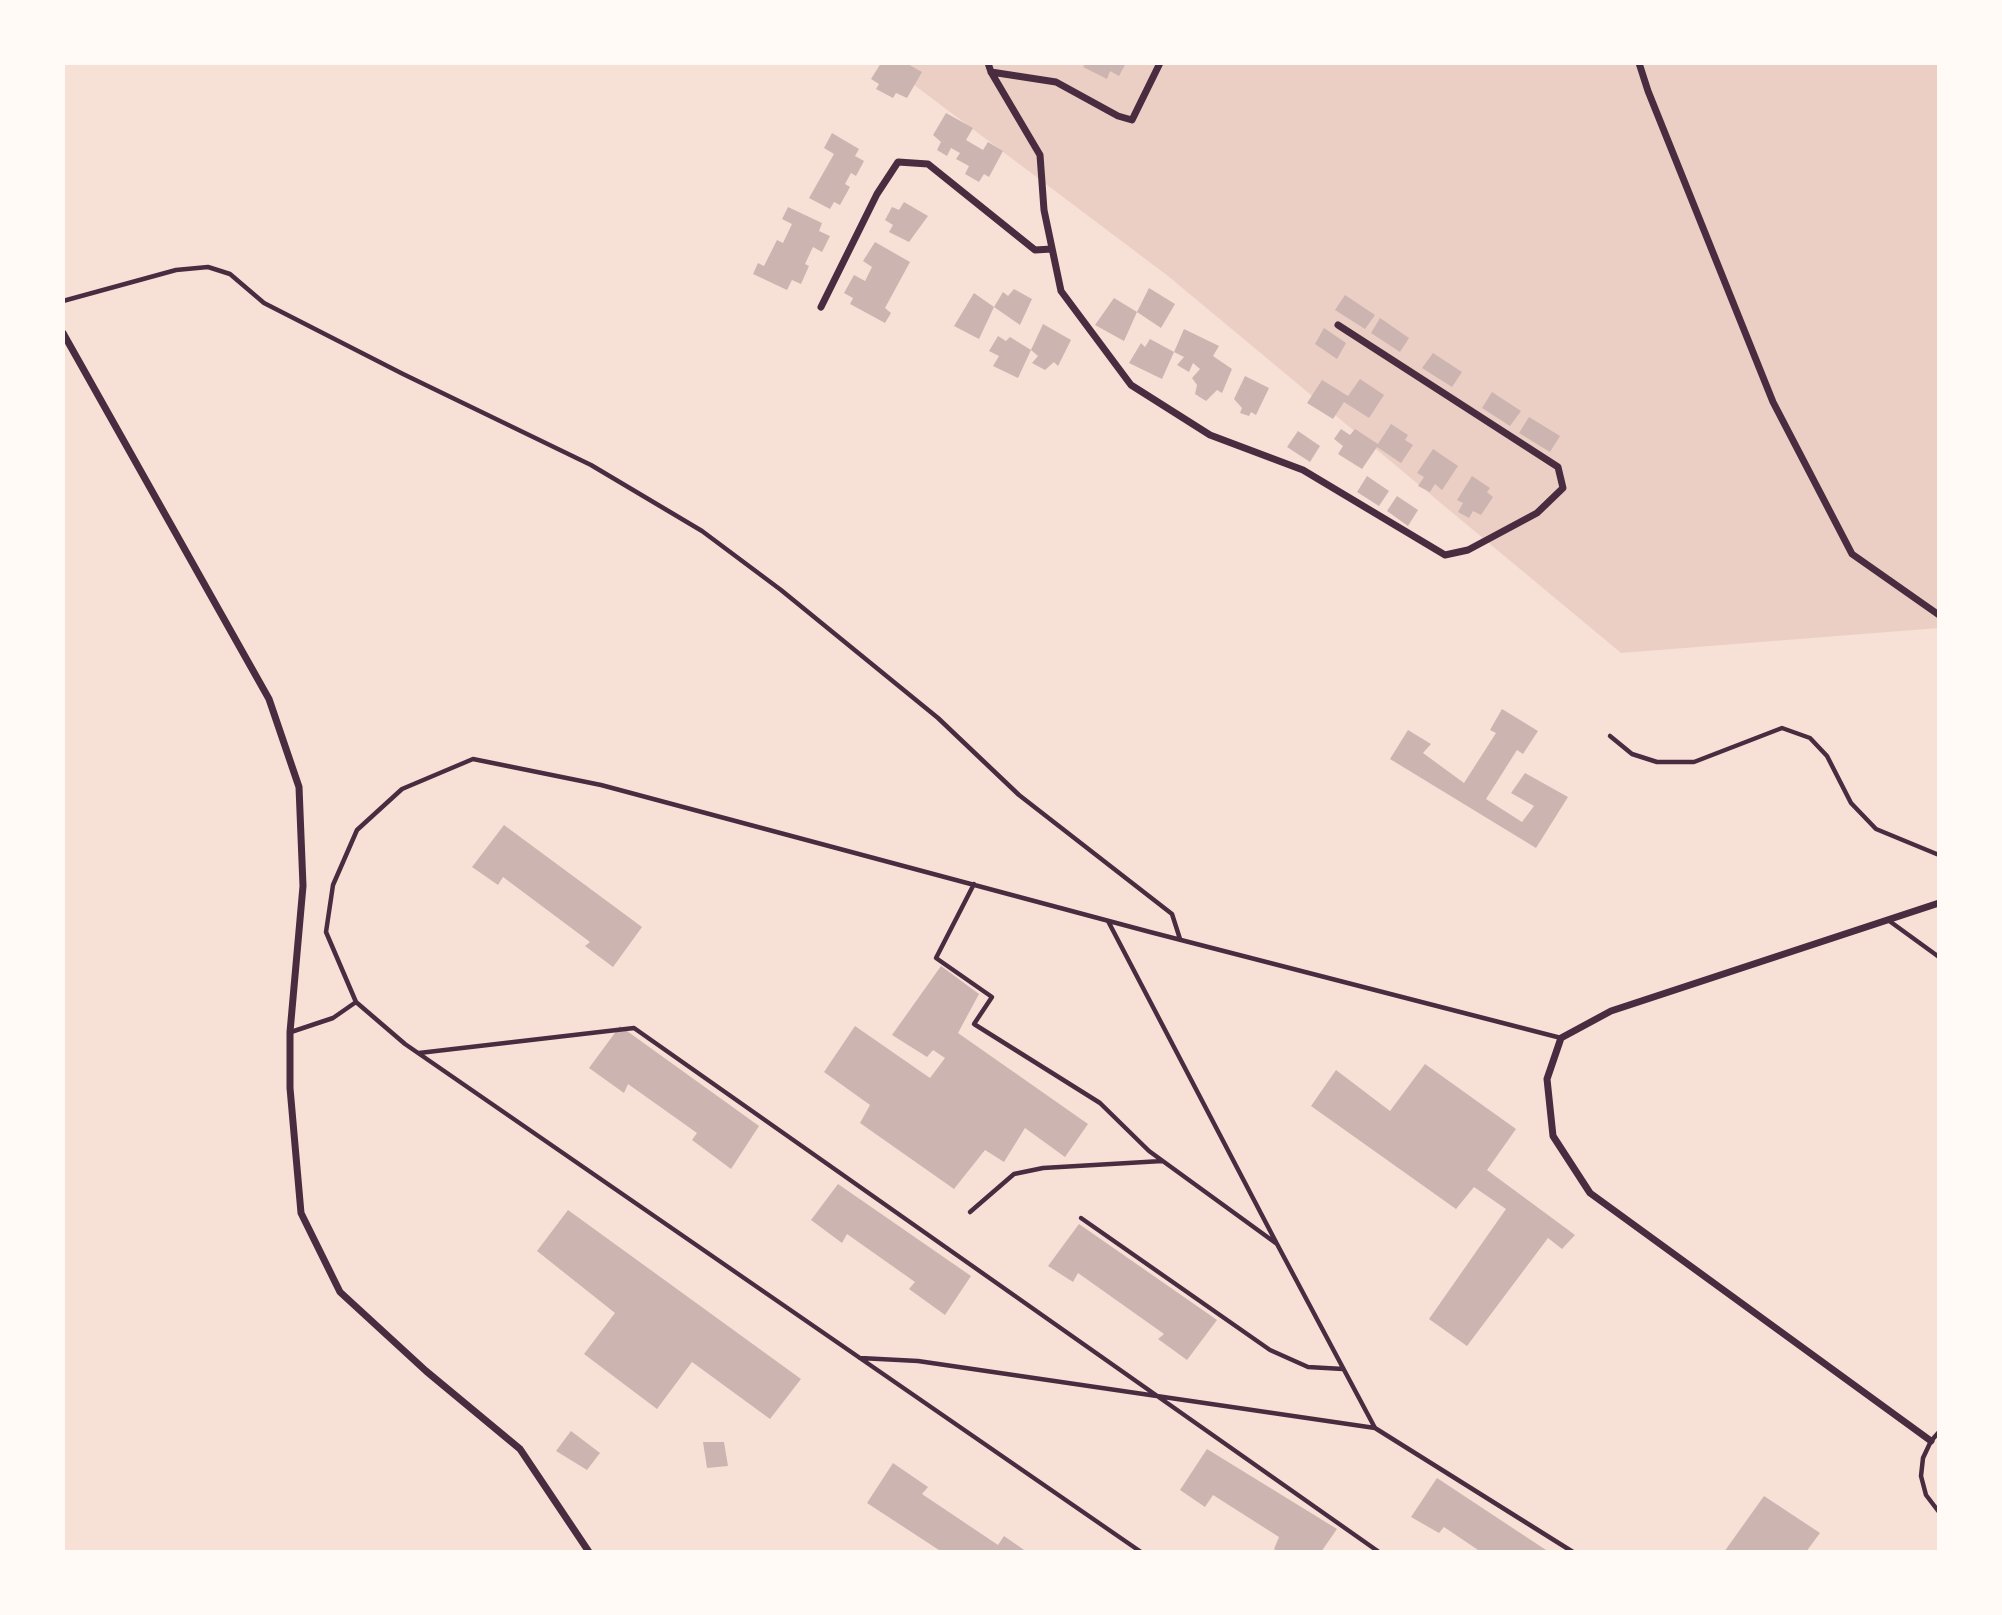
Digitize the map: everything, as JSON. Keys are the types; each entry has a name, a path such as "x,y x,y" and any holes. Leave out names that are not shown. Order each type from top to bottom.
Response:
{"street":[{"path":"988,63 1040,155 1044,210 1061,291 1131,385 1210,435 1303,470 1445,555 1468,550 1537,513 1563,488 1558,467 1338,325"},
{"path":"991,72 1056,82 1118,116 1132,120 1160,63"},
{"path":"1639,63 1773,402 1852,554 1939,615"},
{"path":"821,307 877,194 898,162 928,164 1035,250 1052,249"},
{"path":"63,333 269,699 299,787 303,886 290,1032 290,1088 301,1213 340,1292 426,1371 520,1449 589,1552"},
{"path":"1931,1441 1590,1193 1553,1136 1547,1079 1561,1038 1611,1011 1939,903"}],"lane":[{"path":"63,301 176,270 208,267 230,274 264,303 591,465 702,531 781,590 938,718 1019,795 1172,914 1181,939"},
{"path":"1610,736 1632,754 1657,762 1694,762 1782,728 1810,738 1827,756 1851,803 1876,829 1939,855"},
{"path":"1141,1552 418,1053 356,1002 326,932 333,885 357,831 402,789 473,759 601,785 1561,1038"},
{"path":"974,884 936,958 992,997 974,1024 1100,1103 1149,1151 1277,1244"},
{"path":"1108,920 1375,1428"},
{"path":"1887,920 1939,957"},
{"path":"290,1032 333,1018 356,1002"},
{"path":"418,1053 634,1028 1379,1552"},
{"path":"970,1212 1014,1174 1042,1168 1163,1161"},
{"path":"1080,1218 1270,1350 1308,1367 1344,1370"},
{"path":"859,1357 918,1361 1375,1428 1573,1552"},
{"path":"1939,1432 1923,1458 1921,1476 1926,1494 1939,1512"}],"shaded area":[{"path":"885,63 1939,63 1939,628 1621,653 1168,276"}],"building":[{"path":"881,63 906,63 922,72 907,98 896,93 893,98 876,89 879,84 871,79"},
{"path":"1086,63 1126,63 1119,76 1110,71 1107,79 1083,67"},
{"path":"946,113 973,128 966,140 983,150 988,142 1003,151 989,177 984,174 979,182 965,174 969,166 956,159 960,153 951,148 947,156 937,150 941,142 933,135"},
{"path":"832,133 859,149 855,156 864,161 856,176 851,173 845,184 850,187 840,205 834,202 830,209 809,198 834,154 824,148"},
{"path":"904,202 928,216 909,242 889,232 893,225 885,220 892,207 899,210"},
{"path":"788,207 822,223 819,231 830,236 822,252 813,247 805,264 809,266 801,284 792,280 787,290 753,274 758,263 764,266 777,240 783,243 792,224 782,219"},
{"path":"875,242 910,262 885,308 891,313 885,323 850,304 853,298 844,293 854,275 865,281 872,267 863,261"},
{"path":"1149,288 1175,304 1161,328 1137,312"},
{"path":"1014,289 1032,299 1020,325 994,307 1003,292 1008,296"},
{"path":"974,293 994,307 979,339 954,326"},
{"path":"1345,295 1375,315 1365,329 1335,310"},
{"path":"1114,298 1137,312 1124,341 1095,325"},
{"path":"1380,318 1409,338 1400,352 1371,333"},
{"path":"1043,324 1071,340 1058,366 1054,362 1045,370 1032,363 1038,356 1031,350"},
{"path":"1324,328 1346,343 1337,359 1315,344"},
{"path":"1184,329 1219,346 1213,356 1232,369 1222,393 1217,390 1206,401 1195,394 1197,385 1192,378 1200,369 1193,363 1189,372 1177,365 1184,357 1174,352"},
{"path":"998,336 1006,341 1010,337 1031,350 1018,378 993,366 999,356 989,351"},
{"path":"1150,339 1174,352 1162,379 1129,363 1141,343 1145,347"},
{"path":"1433,353 1462,372 1452,387 1422,368"},
{"path":"1245,376 1269,388 1256,415 1251,412 1249,416 1240,413 1242,408 1234,399"},
{"path":"1360,379 1384,395 1369,418 1344,402 1333,419 1307,403 1322,380 1348,396"},
{"path":"1492,392 1521,411 1510,426 1482,408"},
{"path":"1529,417 1560,436 1550,452 1519,433"},
{"path":"1391,424 1408,435 1405,440 1413,445 1401,463 1377,447 1362,469 1338,454 1343,446 1334,439 1341,429 1350,435 1355,429 1378,444"},
{"path":"1298,431 1320,446 1310,462 1287,447"},
{"path":"1433,449 1458,466 1442,490 1435,484 1430,492 1418,486 1424,477 1417,473"},
{"path":"1367,476 1389,491 1379,506 1357,492"},
{"path":"1472,476 1490,488 1487,492 1493,497 1481,515 1473,511 1469,518 1458,512 1463,503 1457,500"},
{"path":"1397,496 1418,510 1408,526 1387,511"},
{"path":"1502,709 1538,731 1523,754 1517,750 1486,799 1522,822 1534,806 1511,793 1525,773 1568,797 1536,848 1390,759 1408,730 1431,744 1423,753 1464,783 1496,733 1490,730"},
{"path":"504,825 642,927 613,967 585,946 590,942 503,877 498,885 472,867"},
{"path":"941,966 979,994 958,1033 1088,1124 1065,1157 1025,1128 1004,1162 985,1150 954,1189 860,1123 870,1105 824,1072 855,1026 930,1078 945,1058 933,1050 927,1057 892,1035"},
{"path":"620,1026 759,1126 731,1169 692,1140 697,1133 628,1084 624,1093 589,1068"},
{"path":"1425,1064 1516,1129 1487,1170 1575,1235 1562,1249 1548,1238 1467,1346 1429,1319 1506,1209 1474,1187 1456,1209 1311,1106 1336,1070 1390,1111"},
{"path":"838,1184 971,1276 945,1315 909,1289 915,1282 847,1234 842,1243 811,1220"},
{"path":"568,1210 801,1379 770,1419 692,1362 657,1409 584,1354 615,1313 537,1251"},
{"path":"1079,1224 1217,1320 1187,1360 1158,1339 1164,1334 1078,1273 1073,1282 1048,1266"},
{"path":"571,1431 600,1453 587,1470 556,1451"},
{"path":"703,1442 724,1442 728,1466 707,1468"},
{"path":"1207,1449 1337,1529 1321,1552 1278,1552 1274,1549 1279,1537 1213,1495 1205,1507 1180,1490"},
{"path":"893,1463 928,1487 922,1494 998,1545 1004,1536 1027,1552 942,1552 867,1503"},
{"path":"1437,1478 1549,1552 1481,1552 1444,1527 1439,1533 1411,1517"},
{"path":"1764,1496 1820,1533 1806,1552 1724,1552"}]}
